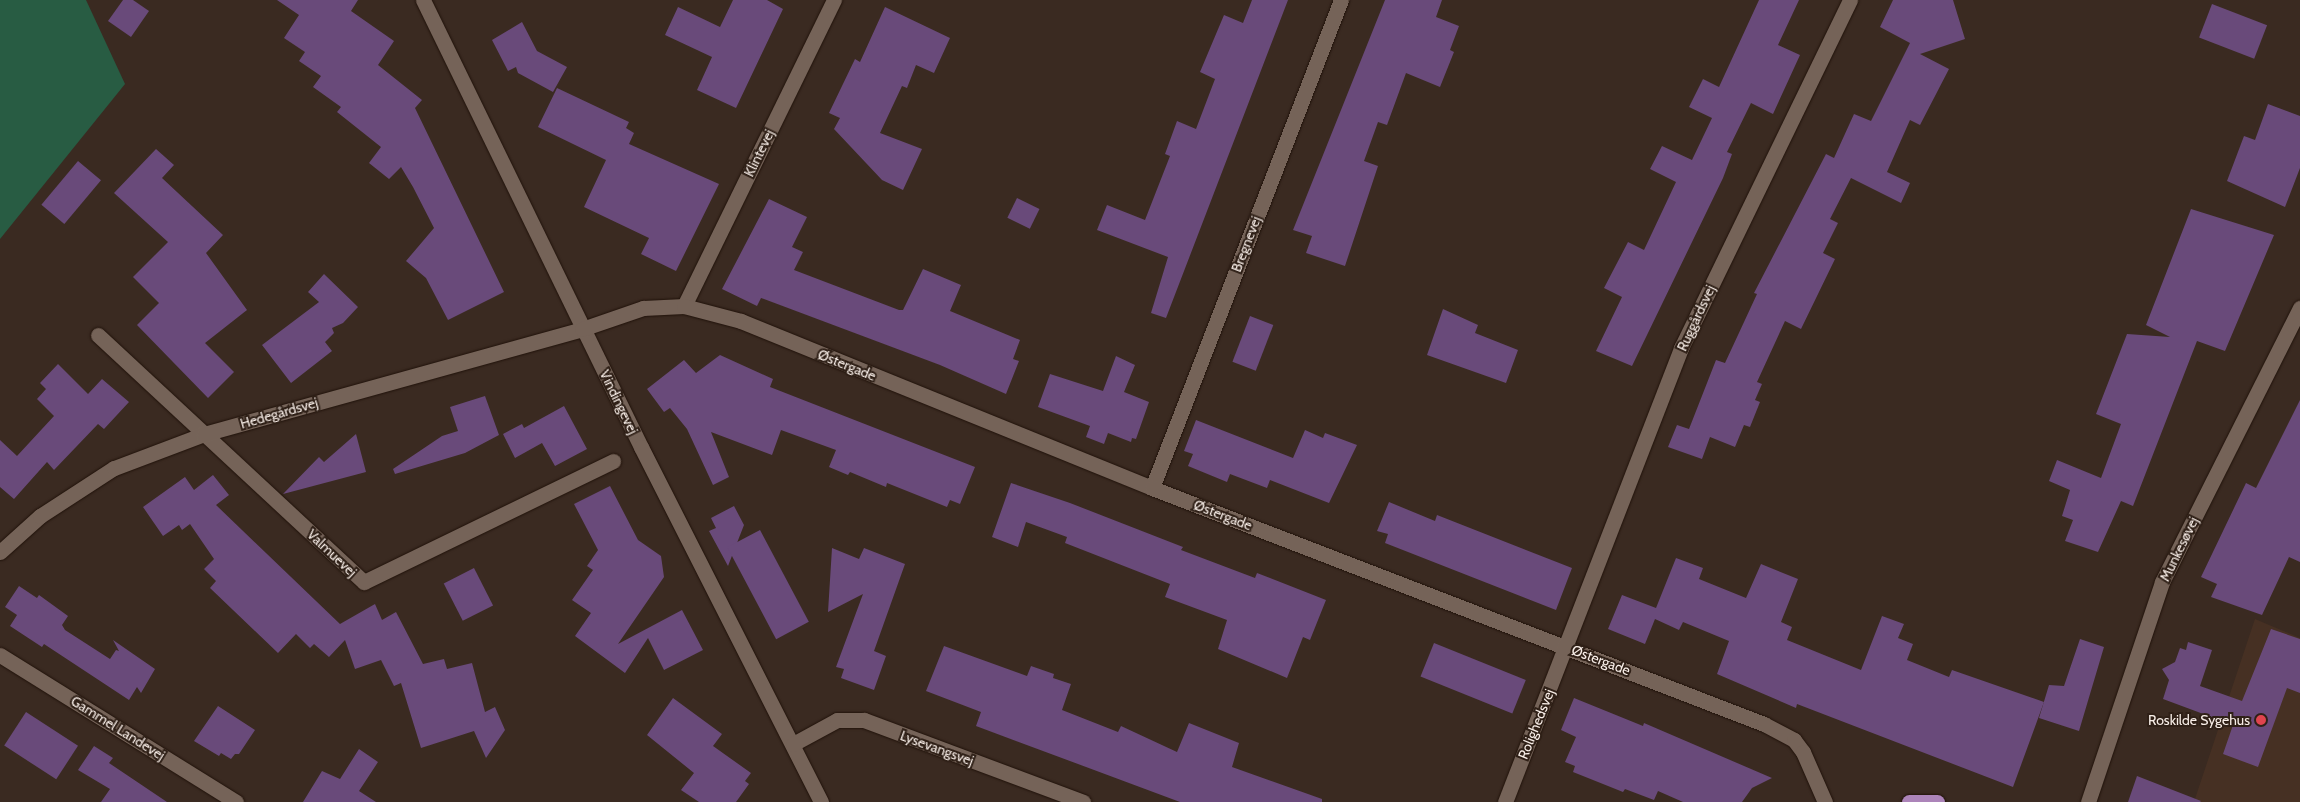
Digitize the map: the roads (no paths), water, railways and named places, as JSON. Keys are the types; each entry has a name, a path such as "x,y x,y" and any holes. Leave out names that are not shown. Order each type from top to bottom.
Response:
{"main road":[{"path":"1908,802 1937,802"}],"street":[{"name":"Vindingevej","path":"423,0 582,329 821,802"},
{"name":"Klintevej","path":"684,306 834,0"},
{"name":"Bregnevej","path":"1152,488 1341,0"},
{"name":"Ruggårdsvej","path":"1566,646 1681,348 1850,0"},
{"name":"Østergade","path":"582,329 643,308 684,306 741,321 1152,488 1566,646 1764,724 1794,740 1811,763 1825,802"},
{"name":"Munkesøvej","path":"2088,802 2162,582 2300,308"},
{"name":"Hedegårdsvej","path":"0,552 40,516 114,468 204,434 582,329"},
{"name":"Valmuevej","path":"98,335 364,582 613,461"},
{"name":"Rolighedsvej","path":"1505,802 1566,646"},
{"name":"Gammel Landevej","path":"0,655 236,802"},
{"name":"Lysevangsvej","path":"793,744 837,720 864,720 1083,802"}],"place":[{"name":"Roskilde Sygehus","path":"2261,720"}]}
